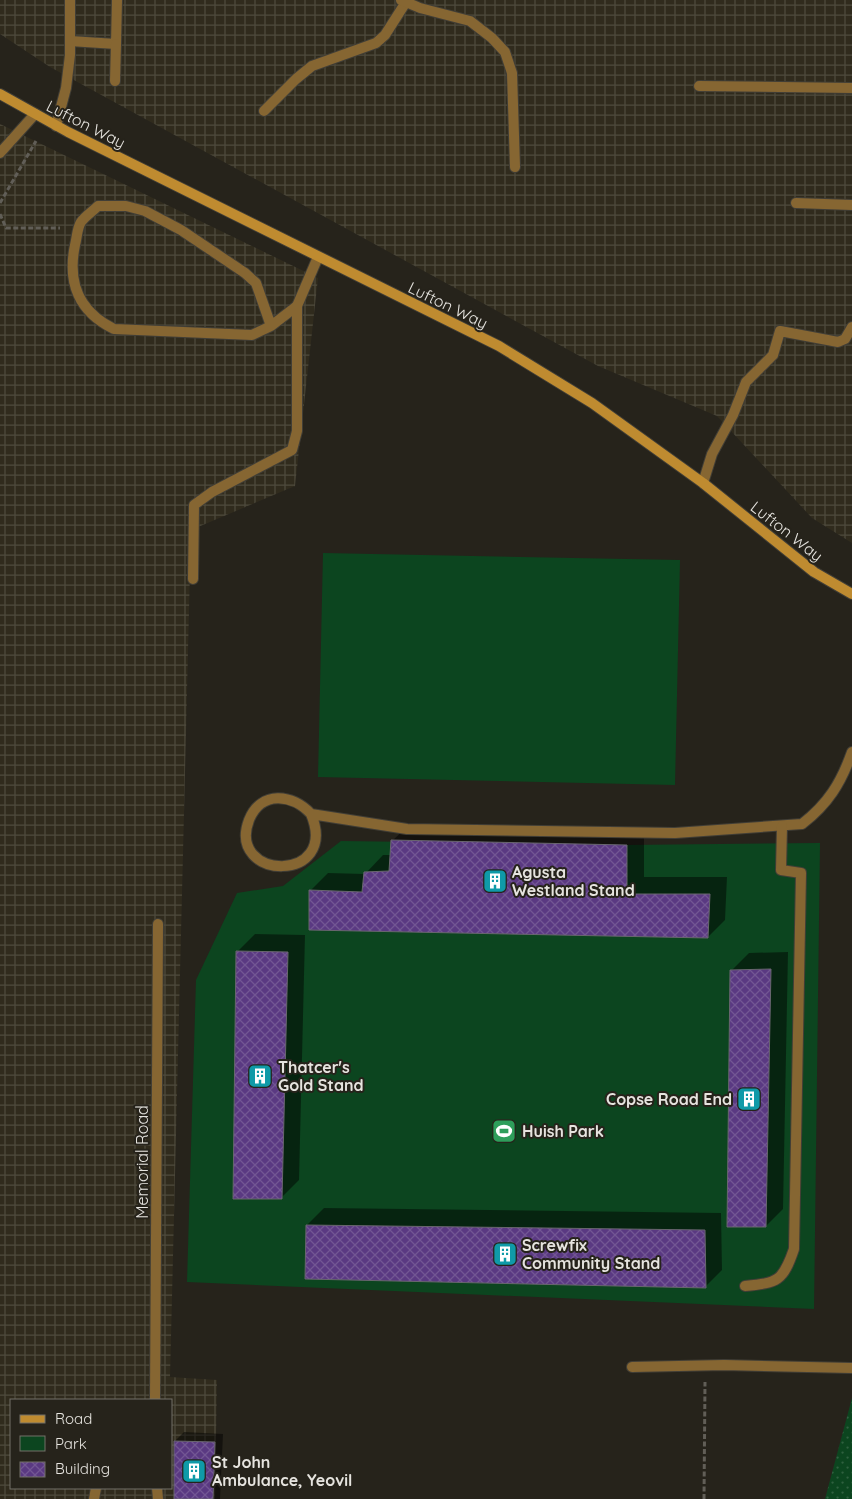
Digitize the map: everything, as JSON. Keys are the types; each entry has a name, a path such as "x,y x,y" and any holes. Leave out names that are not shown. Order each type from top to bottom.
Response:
{"street":[{"path":"52,124 66,88 70,41 70,0"},
{"path":"115,81 117,0"},
{"path":"264,111 312,66 376,43 385,35 403,1 470,21 492,38 505,52 512,73 515,167"},
{"path":"70,41 116,44"},
{"path":"699,86 852,88"},
{"name":"Lufton Way","path":"0,94 52,124 499,346 592,403 703,483 814,572 852,594"},
{"path":"0,153 35,114"},
{"path":"796,203 852,205"},
{"path":"271,326 256,282 181,230 145,211 126,206 98,206 80,223 72,258 78,295 86,309 100,321 114,329 252,335 271,326 297,306"},
{"path":"193,579 194,505 212,492 292,450 297,431 297,306 318,257"},
{"path":"703,483 712,454 733,415 746,382 773,355 780,331 838,342 845,339 852,327"},
{"path":"311,814 316,836 308,856 299,863 289,867 267,865 251,850 247,838 247,826 251,815 258,806 269,800 281,797 292,799 303,805 311,814 417,829 675,833 802,824 818,812 834,794 852,752"},
{"path":"745,1286 770,1284 781,1276 786,1272 794,1249 801,873 781,870 782,826"},
{"name":"Memorial Road","path":"155,1399 158,924"},
{"path":"632,1367 852,1368"}],"path":[{"path":"0,203 52,124"},
{"path":"0,214 6,228 79,229"},
{"path":"704,1499 705,1366"}],"shaded area":[{"path":"0,0 852,0 852,543 812,518 717,416 598,366 50,67 0,34"},
{"path":"0,124 318,278 295,486 191,530 170,1377 217,1380 215,1499 0,1499"}],"green space":[{"path":"323,553 680,560 675,785 318,777"},
{"name":"Huish Park","path":"341,841 627,845 820,843 814,1309 187,1282 196,980 237,893 283,886"},
{"path":"852,1398 852,1499 825,1499"}],"building":[{"name":"Agusta Westland Stand","path":"391,840 627,845 627,894 710,894 708,938 309,930 309,890 362,892 364,872 389,871"},
{"name":"Thatcer's Gold Stand","path":"236,951 288,952 282,1199 233,1199"},
{"name":"Copse Road End","path":"771,969 766,1227 727,1227 730,970"},
{"name":"Screwfix Community Stand","path":"306,1225 705,1230 706,1288 305,1279"},
{"name":"St John Ambulance, Yeovil","path":"174,1441 215,1442 213,1499 174,1499"}],"place":[{"name":"Agusta Westland Stand","path":"495,881"},
{"name":"Thatcer's Gold Stand","path":"260,1076"},
{"name":"Copse Road End","path":"749,1099"},
{"name":"Huish Park","path":"504,1131"},
{"name":"Screwfix Community Stand","path":"505,1254"},
{"name":"St John Ambulance, Yeovil","path":"194,1471"}]}
